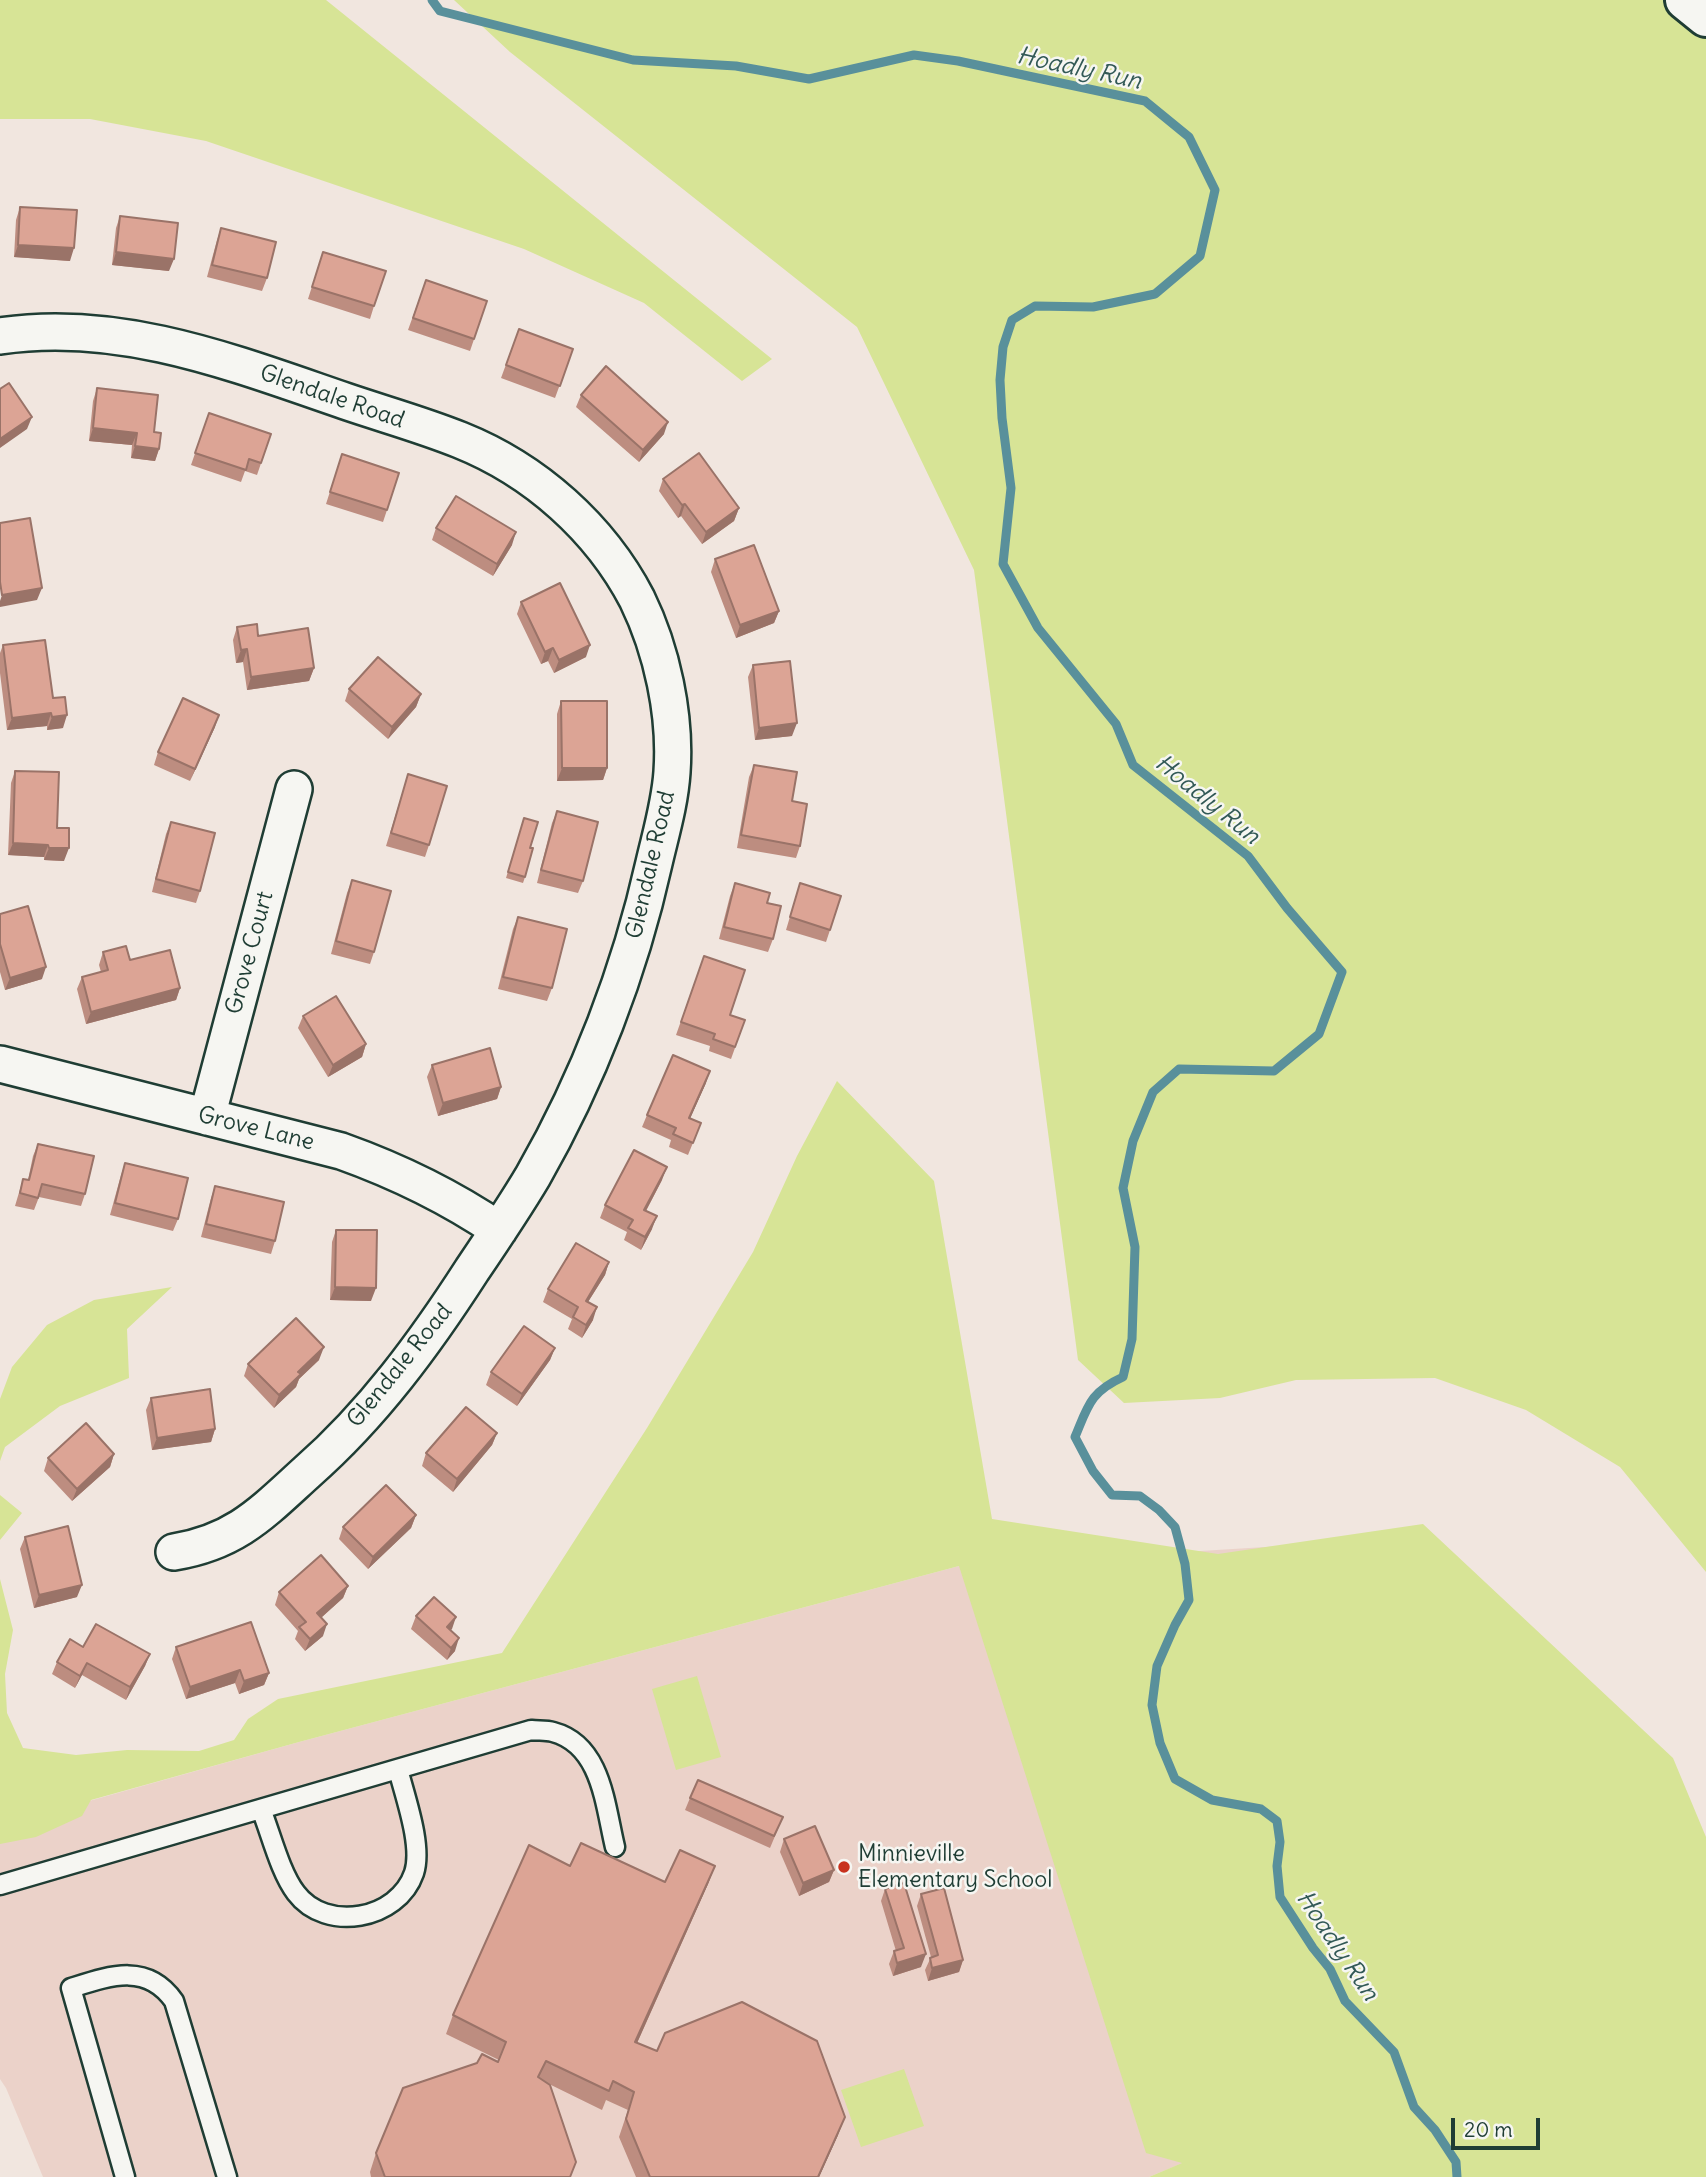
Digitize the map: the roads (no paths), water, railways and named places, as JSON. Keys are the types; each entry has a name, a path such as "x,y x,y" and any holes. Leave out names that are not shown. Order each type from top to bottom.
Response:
{"street":[{"path":"1685,0 1706,17"},
{"name":"Glendale Road","path":"0,336 56,332 148,340 214,356 462,441 507,463 541,485 584,524 614,561 637,601 655,644 671,725 672,770 667,806 646,898 618,990 565,1114 534,1174 435,1328 383,1394 326,1455 251,1522 224,1539 174,1552"},
{"name":"Grove Court","path":"207,1117 294,789"},
{"name":"Grove Lane","path":"0,1064 341,1151 387,1168 463,1206 499,1230"}],"lane":[{"path":"0,1885 531,1730 552,1732 572,1740 587,1755 597,1773 615,1847"},
{"path":"261,1809 296,1894 318,1911 337,1917 357,1917 376,1912 407,1889 415,1872 416,1852 398,1769"},
{"path":"125,2177 71,1988 110,1976 133,1975 166,1989 174,2001 227,2177"}],"waterway":[{"name":"Hoadly Run","path":"432,0 440,11 633,60 736,66 809,79 914,55 958,61 1145,101 1189,137 1215,190 1200,256 1155,294 1093,307 1035,306 1012,320 1003,347 1000,380 1011,488 1003,564 1038,628 1116,724 1133,765 1248,856 1287,908 1342,972 1319,1034 1274,1071 1179,1069 1153,1092 1133,1141 1123,1188 1135,1247 1132,1339 1123,1377 1097,1394 1087,1408 1075,1437 1093,1471 1112,1495 1140,1496 1159,1510 1175,1527 1185,1564 1189,1600 1157,1666 1152,1705 1160,1743 1175,1779 1212,1800 1261,1809 1277,1821 1280,1842 1277,1866 1280,1897 1330,1969 1345,2001 1394,2052 1414,2107 1435,2130 1456,2162 1457,2177"}],"place":[{"name":"Minnieville Elementary School","path":"844,1867"}]}
